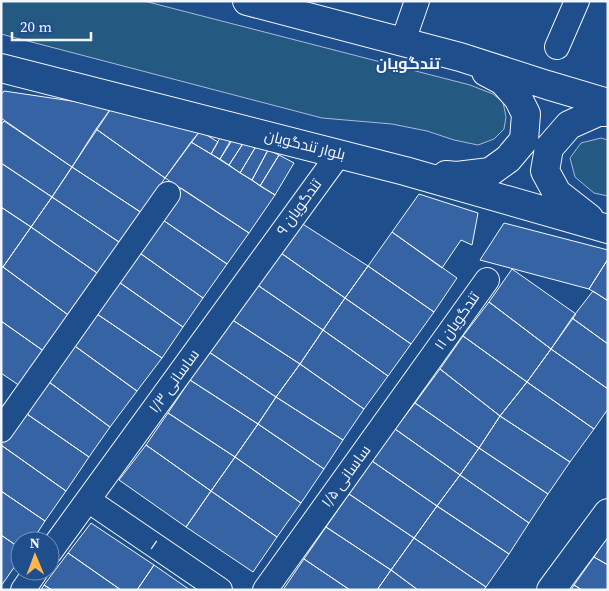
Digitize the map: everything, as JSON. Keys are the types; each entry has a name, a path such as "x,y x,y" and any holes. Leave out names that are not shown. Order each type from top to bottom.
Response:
{"street":[{"path":"247,1 460,57 547,86 608,103"},
{"path":"403,41 417,1"},
{"path":"557,46 577,1"},
{"path":"404,171 457,176 490,172 508,159 524,140 526,114 518,98 503,81 460,57"},
{"name":"بلوار تندگویان","path":"1,68 404,171 603,228"},
{"path":"603,228 557,192 545,171 549,148 569,125 598,112 608,112"},
{"name":"۹ تندگویان","path":"260,261 339,154"},
{"path":"1,430 8,406 168,194"},
{"name":"۱/۳ ساسانی","path":"60,538 260,261"},
{"name":"۱۱ تندگویان","path":"428,363 487,280"},
{"name":"۱/۵ ساسانی","path":"265,590 428,363"},
{"name":"۱","path":"88,500 220,590"},
{"path":"551,590 608,513"}],"shaded area":[{"path":"1,1 144,1 470,85 493,94 503,102 506,117 504,129 494,139 478,145 454,140 427,131 392,124 322,118 1,34"},
{"path":"601,138 608,140 608,196 594,193 575,177 570,158 581,143"}],"building":[{"path":"4,91 112,107 72,167 1,118 1,95"},
{"path":"112,107 200,131 165,178 96,129"},
{"path":"4,121 72,167 52,197 1,163 1,125"},
{"path":"96,129 165,178 142,213 72,167"},
{"path":"200,131 218,142 211,154 191,142"},
{"path":"221,136 231,142 220,159 211,154"},
{"path":"232,138 242,145 229,165 220,159"},
{"path":"191,142 275,195 249,233 165,178"},
{"path":"244,142 255,148 240,173 229,165"},
{"path":"255,144 268,150 252,180 240,173 255,148"},
{"path":"268,150 279,155 260,186 252,180"},
{"path":"279,155 294,163 275,195 260,186"},
{"path":"1,163 52,197 31,227 1,207"},
{"path":"72,167 142,213 122,244 52,197"},
{"path":"181,188 249,233 227,264 160,218"},
{"path":"419,194 478,213 472,245 461,240 442,268 392,232"},
{"path":"52,197 122,244 100,275 31,227"},
{"path":"1,207 31,227 3,267 1,266"},
{"path":"160,218 227,264 203,298 137,251"},
{"path":"298,221 368,266 345,298 278,251"},
{"path":"504,223 608,250 608,259 589,289 480,260"},
{"path":"31,227 100,275 71,317 3,267"},
{"path":"392,232 457,278 434,312 368,266"},
{"path":"137,251 203,298 183,327 116,280"},
{"path":"278,251 345,298 323,330 256,284"},
{"path":"608,259 608,299 607,300 589,289"},
{"path":"368,266 434,312 411,344 345,298"},
{"path":"3,267 71,317 45,352 1,321 1,269"},
{"path":"512,269 576,314 551,349 489,302"},
{"path":"116,280 183,327 162,358 94,312"},
{"path":"256,284 323,330 300,364 231,319"},
{"path":"593,291 608,301 608,344 572,318"},
{"path":"345,298 411,344 388,376 323,330"},
{"path":"489,302 551,349 527,382 463,336"},
{"path":"94,312 162,358 137,391 72,344"},
{"path":"572,318 608,344 608,389 551,349"},
{"path":"231,319 300,364 276,397 209,352"},
{"path":"1,321 45,352 20,386 1,373"},
{"path":"323,330 388,376 364,409 300,364"},
{"path":"463,336 527,382 500,416 440,369"},
{"path":"72,344 137,391 110,427 45,379"},
{"path":"551,349 608,389 608,409 594,429 527,382"},
{"path":"209,352 276,397 258,424 190,380"},
{"path":"300,364 364,409 343,440 276,397"},
{"path":"440,369 500,416 479,448 415,403"},
{"path":"45,379 110,427 89,457 24,412"},
{"path":"190,380 258,424 235,457 168,413"},
{"path":"527,382 594,429 570,462 500,416"},
{"path":"276,397 343,440 324,469 258,424"},
{"path":"415,403 479,448 460,475 395,429"},
{"path":"24,412 89,457 66,491 1,445 1,441"},
{"path":"168,413 235,457 211,491 146,445"},
{"path":"500,416 570,462 548,494 479,448"},
{"path":"258,424 324,469 301,503 235,457"},
{"path":"395,429 460,475 437,506 372,461"},
{"path":"1,445 66,491 45,521 1,491"},
{"path":"146,445 211,491 186,527 119,480"},
{"path":"479,448 548,494 529,523 460,475"},
{"path":"235,457 301,503 277,537 211,491"},
{"path":"372,461 437,506 414,538 349,494"},
{"path":"460,475 529,523 509,554 437,506"},
{"path":"1,491 45,521 38,531 10,531 10,541 1,535"},
{"path":"211,491 277,537 253,572 186,527"},
{"path":"349,494 414,538 391,570 326,527"},
{"path":"437,506 509,554 486,587 414,538"},
{"path":"91,523 154,565 137,590 121,590 68,553"},
{"path":"326,527 391,570 377,590 350,590 304,559"},
{"path":"1,535 10,541 10,573 1,586"},
{"path":"608,536 608,565 594,557"},
{"path":"414,538 486,587 484,590 418,590 391,570"},
{"path":"68,553 121,590 52,590 44,585 47,581 60,581 60,564"},
{"path":"594,557 608,565 608,590 582,590 574,585"},
{"path":"304,559 350,590 283,590"},
{"path":"154,565 190,590 137,590"},
{"path":"391,570 418,590 377,590"},
{"path":"44,585 52,590 41,590"},
{"path":"574,585 582,590 571,590"}],"district":[{"name":"تندگویان","path":"408,63"}]}
